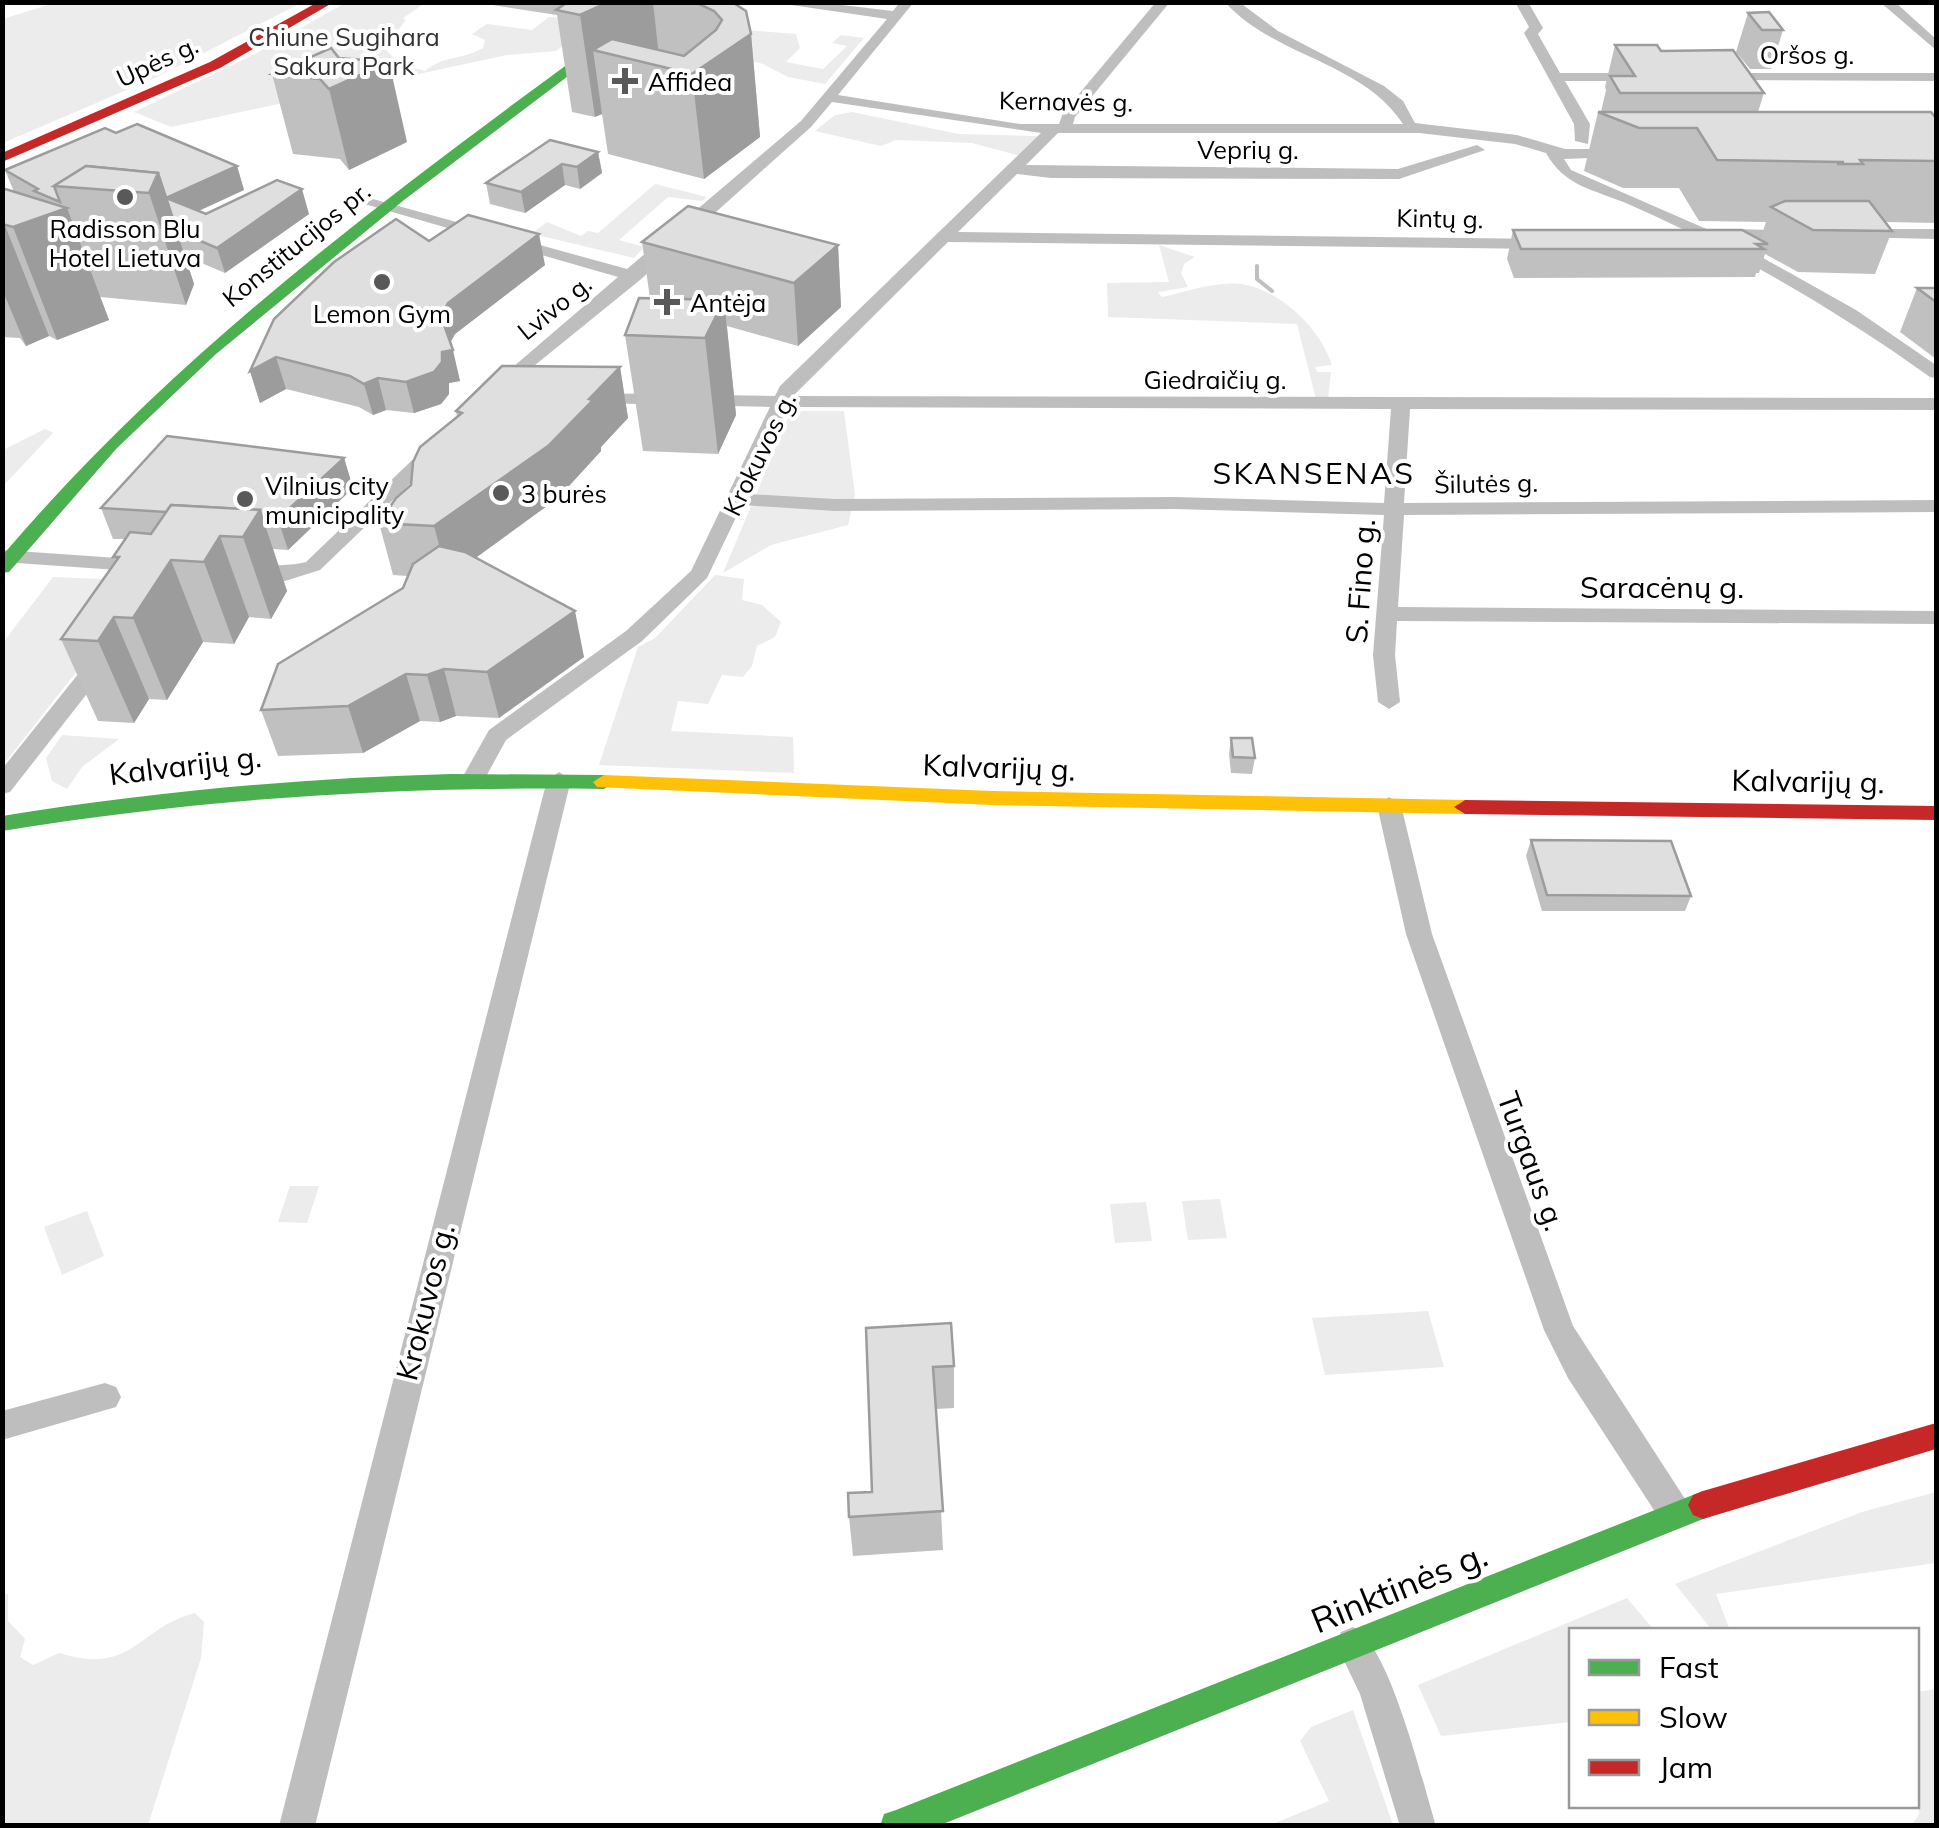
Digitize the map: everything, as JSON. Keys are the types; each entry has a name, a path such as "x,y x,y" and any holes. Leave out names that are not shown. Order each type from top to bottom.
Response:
{"main road":[{"name":"Upės g.","path":"2,158 228,59 328,2"},
{"name":"Konstitucijos pr.","path":"5,561 157,401 373,204 634,2"},
{"name":"Konstitucijos pr.","path":"50,476 200,330 660,2"},
{"name":"Kalvarijų g.","path":"2,812 61,810 322,780 474,778 992,798 1936,813"},
{"name":"Kalvarijų g.","path":"2,824 61,810"},
{"name":"Rinktinės g.","path":"896,1826 1675,1513 1879,1449 1936,1436"}],"street":[{"path":"776,2 898,16"},
{"name":"Lvivo g.","path":"519,396 489,398 634,276 832,98 908,2"},
{"name":"Krokuvos g.","path":"474,778 497,734 634,636 694,580 708,563 781,400 941,237 1060,127 1164,2"},
{"path":"1231,2 1269,33 1389,94 1409,122"},
{"path":"1521,2 1536,28 1532,34 1578,118 1582,148 1568,162 1577,178"},
{"path":"1886,2 1936,46"},
{"path":"1557,77 1650,77"},
{"name":"Oršos g.","path":"1707,77 1936,77"},
{"name":"Kernavės g.","path":"832,98 977,123 1060,127 1385,126 1554,142"},
{"path":"1578,118 1554,142 1560,169 1714,240 1862,322 1936,373"},
{"name":"Kernavės g.","path":"1060,127 1409,122 1582,148 1638,150"},
{"name":"Veprių g.","path":"1015,169 1052,173 1400,174 1477,150"},
{"path":"373,204 634,276"},
{"path":"1692,244 1736,234 1812,234"},
{"path":"1832,234 1936,234"},
{"name":"Kintų g.","path":"941,237 1554,244"},
{"name":"Giedraičių g.","path":"578,397 1936,404"},
{"name":"S. Fino g.","path":"1388,702 1384,655 1401,404"},
{"path":"232,572 286,575 312,566 456,429"},
{"name":"Šilutės g.","path":"736,500 848,505 1175,503 1394,509 1936,506"},
{"path":"5,561 168,574"},
{"name":"Saracėnų g.","path":"1387,614 1936,618"},
{"path":"2,786 117,641"},
{"name":"Krokuvos g.","path":"297,1826 559,780"},
{"name":"Turgaus g.","path":"1389,805 1419,934 1559,1330 1579,1368 1675,1513"},
{"path":"2,1426 106,1397"},
{"path":"1353,1644 1376,1688 1418,1826"}],"green space":[{"path":"54,3 301,3 157,77 3,143 3,19"},
{"name":"Chiune Sugihara Sakura Park","path":"345,3 425,3 403,18 406,20 384,48 400,64 425,71 439,62 483,48 485,40 472,34 487,24 532,30 549,17 560,18 621,3 556,51 507,55 171,127 134,112 255,54"},
{"path":"735,29 796,34 800,48 786,62 823,69 847,46 832,43 841,35 864,38 825,84 788,77 763,64 698,47"},
{"path":"852,112 959,134 1039,136 1021,156 972,143 896,140 881,146 815,131 835,115"},
{"path":"655,184 707,197 702,201 668,197 619,240 644,247 634,258 520,231 535,231 547,222 581,236 588,231 598,233"},
{"path":"1159,245 1195,257 1184,264 1181,273 1188,287 1158,292 1162,297 1211,285 1241,284 1270,294 1297,313 1327,351 1332,365 1315,367 1317,372 1331,372 1328,399 1316,399 1297,324 1108,317 1107,283 1169,282"},
{"path":"791,411 844,411 855,495 848,525 771,545 723,573"},
{"path":"45,429 53,433 3,486 3,450"},
{"path":"715,575 744,579 742,600 762,605 781,622 775,637 757,646 752,666 743,677 722,675 708,704 678,701 671,731 793,737 794,773 599,765 638,647 655,638"},
{"path":"53,577 127,580 139,592 3,765 2,644"},
{"path":"62,735 119,739 82,767 67,789 52,781 46,758"},
{"path":"290,1186 319,1186 307,1223 278,1222"},
{"path":"1220,1199 1227,1238 1188,1240 1182,1201"},
{"path":"1146,1202 1152,1241 1115,1243 1110,1204"},
{"path":"87,1211 104,1256 62,1275 44,1227"},
{"path":"1428,1311 1444,1367 1325,1375 1312,1318"},
{"path":"1936,1492 1936,1563 1716,1594 1729,1628 1710,1628 1675,1584 1862,1512"},
{"path":"3,1592 8,1595 8,1621 25,1639 20,1657 33,1665 59,1653 103,1659 195,1613 204,1622 201,1658 148,1825 3,1825"},
{"path":"1627,1598 1652,1628 1569,1628 1569,1722 1441,1736 1418,1685"},
{"path":"1936,1689 1936,1825 1912,1825 1919,1814 1919,1692"},
{"path":"1353,1710 1393,1825 1270,1825 1329,1801 1300,1741 1311,1727"}],"building":[{"path":"568,2 613,2 580,15 556,10"},
{"path":"695,2 732,2 746,11 751,34 692,74 593,50 612,39 684,56 716,30 722,20 714,11"},
{"path":"1769,12 1783,30 1762,30 1748,13"},
{"path":"1615,45 1657,45 1661,51 1733,50 1764,93 1620,93 1610,76 1635,76"},
{"path":"331,48 339,58 389,62 329,89 320,79 272,74"},
{"path":"1598,112 1931,112 1936,118 1936,161 1860,160 1863,164 1837,164 1844,162 1717,160 1697,128 1639,128"},
{"path":"137,124 237,166 166,198 158,173 86,166 54,186 60,202 34,191 38,189 5,170 105,128 116,133"},
{"path":"550,140 598,152 577,167 562,164 521,192 486,183"},
{"path":"86,166 158,173 149,193 54,186"},
{"path":"277,180 302,189 217,248 177,231 166,198 206,214"},
{"path":"2,188 67,208 13,227 2,224"},
{"path":"1785,201 1869,201 1892,231 1813,230 1771,207"},
{"path":"688,206 838,245 794,283 642,242"},
{"path":"468,215 539,234 448,303 441,316 453,350 442,352 442,362 434,372 406,382 378,378 364,384 350,376 276,357 250,371 274,319 334,262 396,219 429,241"},
{"path":"1513,230 1742,230 1768,244 1756,244 1764,249 1521,249"},
{"path":"1917,288 1936,288 1936,302"},
{"path":"639,298 724,300 705,338 625,335"},
{"path":"502,366 620,367 548,446 434,526 379,523 396,498 411,485 413,462 420,447 462,413 456,411"},
{"path":"167,436 344,458 278,519 262,518 260,510 171,505 166,512 101,508"},
{"path":"171,505 260,510 243,537 220,536 204,562 171,560 133,618 114,617 98,641 61,639 119,557 113,557 130,532 151,534"},
{"path":"439,546 465,552 575,611 487,672 444,669 427,675 406,674 348,706 261,710 278,664 403,588 413,564"},
{"path":"1231,738 1252,738 1255,758 1233,757"},
{"path":"1531,840 1671,841 1691,896 1547,895"},
{"path":"951,1323 954,1366 933,1367 943,1511 849,1517 848,1493 872,1492 866,1328"}],"waterway":[{"path":"1257,266 1257,279 1272,291"}],"traffic: fast":[{"path":"2,568 130,425 271,298 399,196 660,2"},
{"path":"2,824 154,801 302,787 451,781 604,782"},
{"path":"896,1826 1703,1505"}],"traffic: slow":[{"path":"604,782 992,798 1465,807"}],"traffic: jam":[{"path":"2,158 215,65 328,2"},
{"path":"1465,807 1936,813"},
{"path":"1703,1505 1936,1436"}],"place":[{"name":"Affidea","path":"625,81"},
{"name":"Radisson Blu Hotel Lietuva","path":"125,197"},
{"name":"Lemon Gym","path":"382,282"},
{"name":"Antėja","path":"667,302"},
{"name":"3 burės","path":"501,493"},
{"name":"Vilnius city municipality","path":"245,499"}],"district":[{"name":"SKANSENAS","path":"1314,473"}]}
